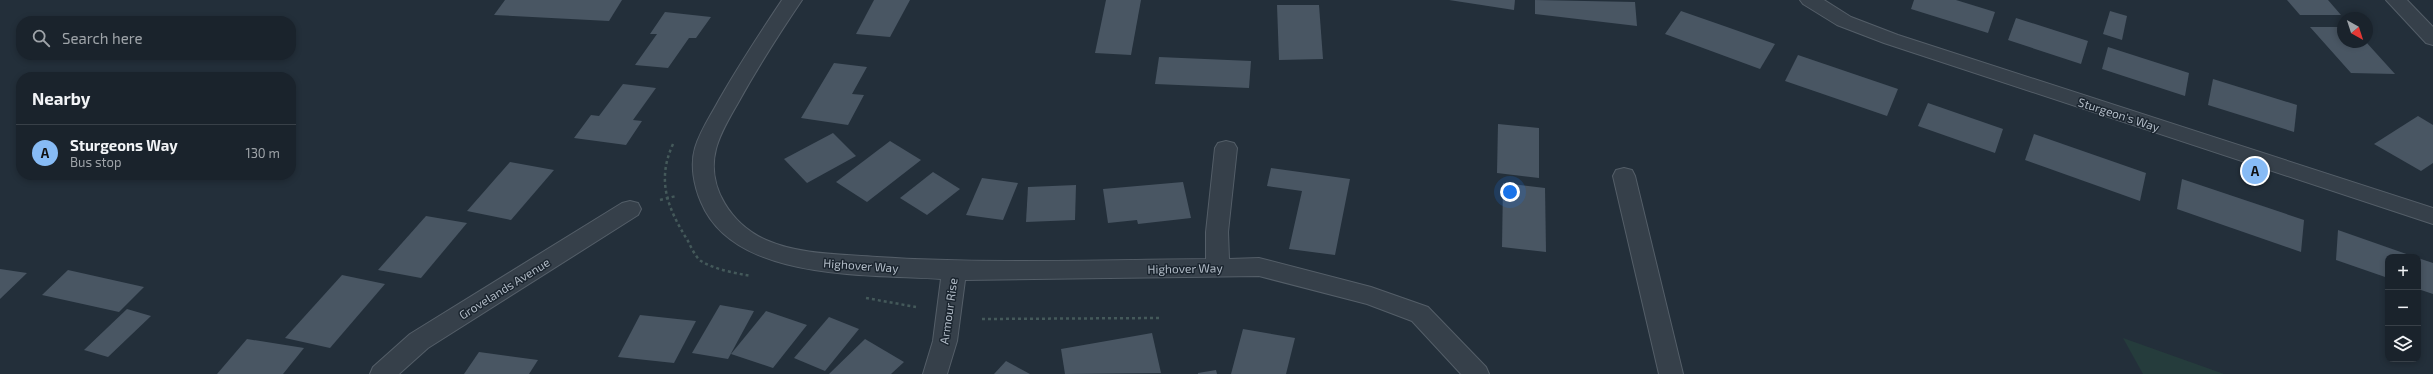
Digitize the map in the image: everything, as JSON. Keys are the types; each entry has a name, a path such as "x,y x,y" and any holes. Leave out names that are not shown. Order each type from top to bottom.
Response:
{"street":[{"name":"Highover Way","path":"792,0 752,60 717,122 706,149 704,172 706,188 715,209 736,233 759,247 809,261 954,271 1259,267 1371,296 1420,314 1477,374"},
{"name":"Sturgeon's Way","path":"1810,0 1850,23 1885,37 2433,216"},
{"path":"2396,0 2433,39"},
{"path":"1218,268 1217,232 1226,148"},
{"path":"1624,176 1671,374"},
{"name":"Grovelands Avenue","path":"382,374 418,341 630,209"},
{"name":"Armour Rise","path":"935,374 945,341 954,271"}],"path":[{"path":"630,209 706,188"}],"green space":[{"path":"2123,338 2224,374 2143,374"}],"building":[{"path":"505,0 622,0 609,21 494,15"},
{"path":"874,0 910,0 890,37 856,34"},
{"path":"1106,0 1141,0 1131,55 1095,53"},
{"path":"1449,0 1515,0 1514,10"},
{"path":"1535,0 1635,2 1637,26 1535,14"},
{"path":"1914,0 1956,0 1995,12 1988,33 1911,9"},
{"path":"2287,0 2328,0 2338,12 2337,12 2337,15 2300,15"},
{"path":"1277,5 1319,5 1323,59 1279,60"},
{"path":"1681,11 1775,44 1760,69 1665,34"},
{"path":"2110,11 2127,16 2122,40 2103,34"},
{"path":"665,12 711,17 696,38 689,38 668,68 635,65 657,34 650,34"},
{"path":"2016,18 2088,41 2081,64 2008,40"},
{"path":"2310,27 2337,27 2337,48 2371,48 2395,74 2351,73"},
{"path":"2108,47 2189,73 2185,96 2102,69"},
{"path":"1798,55 1898,89 1887,116 1785,81"},
{"path":"1159,57 1251,61 1249,88 1155,84"},
{"path":"834,63 867,67 852,94 864,95 848,125 801,118"},
{"path":"2213,79 2297,105 2294,132 2208,105"},
{"path":"623,84 656,88 633,120 642,121 626,145 574,138 591,115 599,116"},
{"path":"1928,103 2003,129 1995,153 1918,126"},
{"path":"2418,116 2433,125 2433,163 2421,171 2374,144"},
{"path":"1498,124 1539,128 1539,178 1497,173"},
{"path":"833,133 856,156 807,183 784,159"},
{"path":"2034,134 2146,173 2140,201 2025,160"},
{"path":"890,141 921,160 867,202 836,182"},
{"path":"510,162 554,170 511,220 467,211"},
{"path":"1271,168 1350,179 1335,255 1289,249 1302,191 1267,186"},
{"path":"933,172 960,189 927,215 900,198"},
{"path":"982,178 1018,183 1003,220 966,215"},
{"path":"2182,179 2304,220 2301,252 2177,209"},
{"path":"1183,182 1191,218 1138,224 1137,220 1108,223 1103,189"},
{"path":"1503,183 1545,188 1546,252 1502,247"},
{"path":"1076,185 1075,220 1026,222 1028,187"},
{"path":"426,216 467,223 421,278 378,270"},
{"path":"2338,230 2406,254 2385,254 2385,277 2336,260"},
{"path":"2421,259 2433,263 2433,294 2421,290"},
{"path":"0,269 27,273 0,299"},
{"path":"68,270 144,287 119,312 42,295"},
{"path":"342,275 385,284 330,348 285,338"},
{"path":"720,305 754,311 728,359 692,353"},
{"path":"127,309 151,316 108,357 84,350"},
{"path":"766,311 807,325 773,368 731,354"},
{"path":"640,315 696,321 674,363 618,357"},
{"path":"829,317 859,329 825,371 794,358"},
{"path":"1243,329 1295,338 1286,374 1231,374"},
{"path":"1152,333 1161,373 1065,374 1061,349"},
{"path":"247,339 304,348 283,374 217,374"},
{"path":"865,339 904,362 891,374 829,374"},
{"path":"479,352 538,360 529,374 464,374"},
{"path":"1006,361 1030,374 994,374"},
{"path":"1216,370 1217,374 1198,374 1198,373"}],"place":[{"name":"Sturgeons Way","path":"2255,171"}]}
